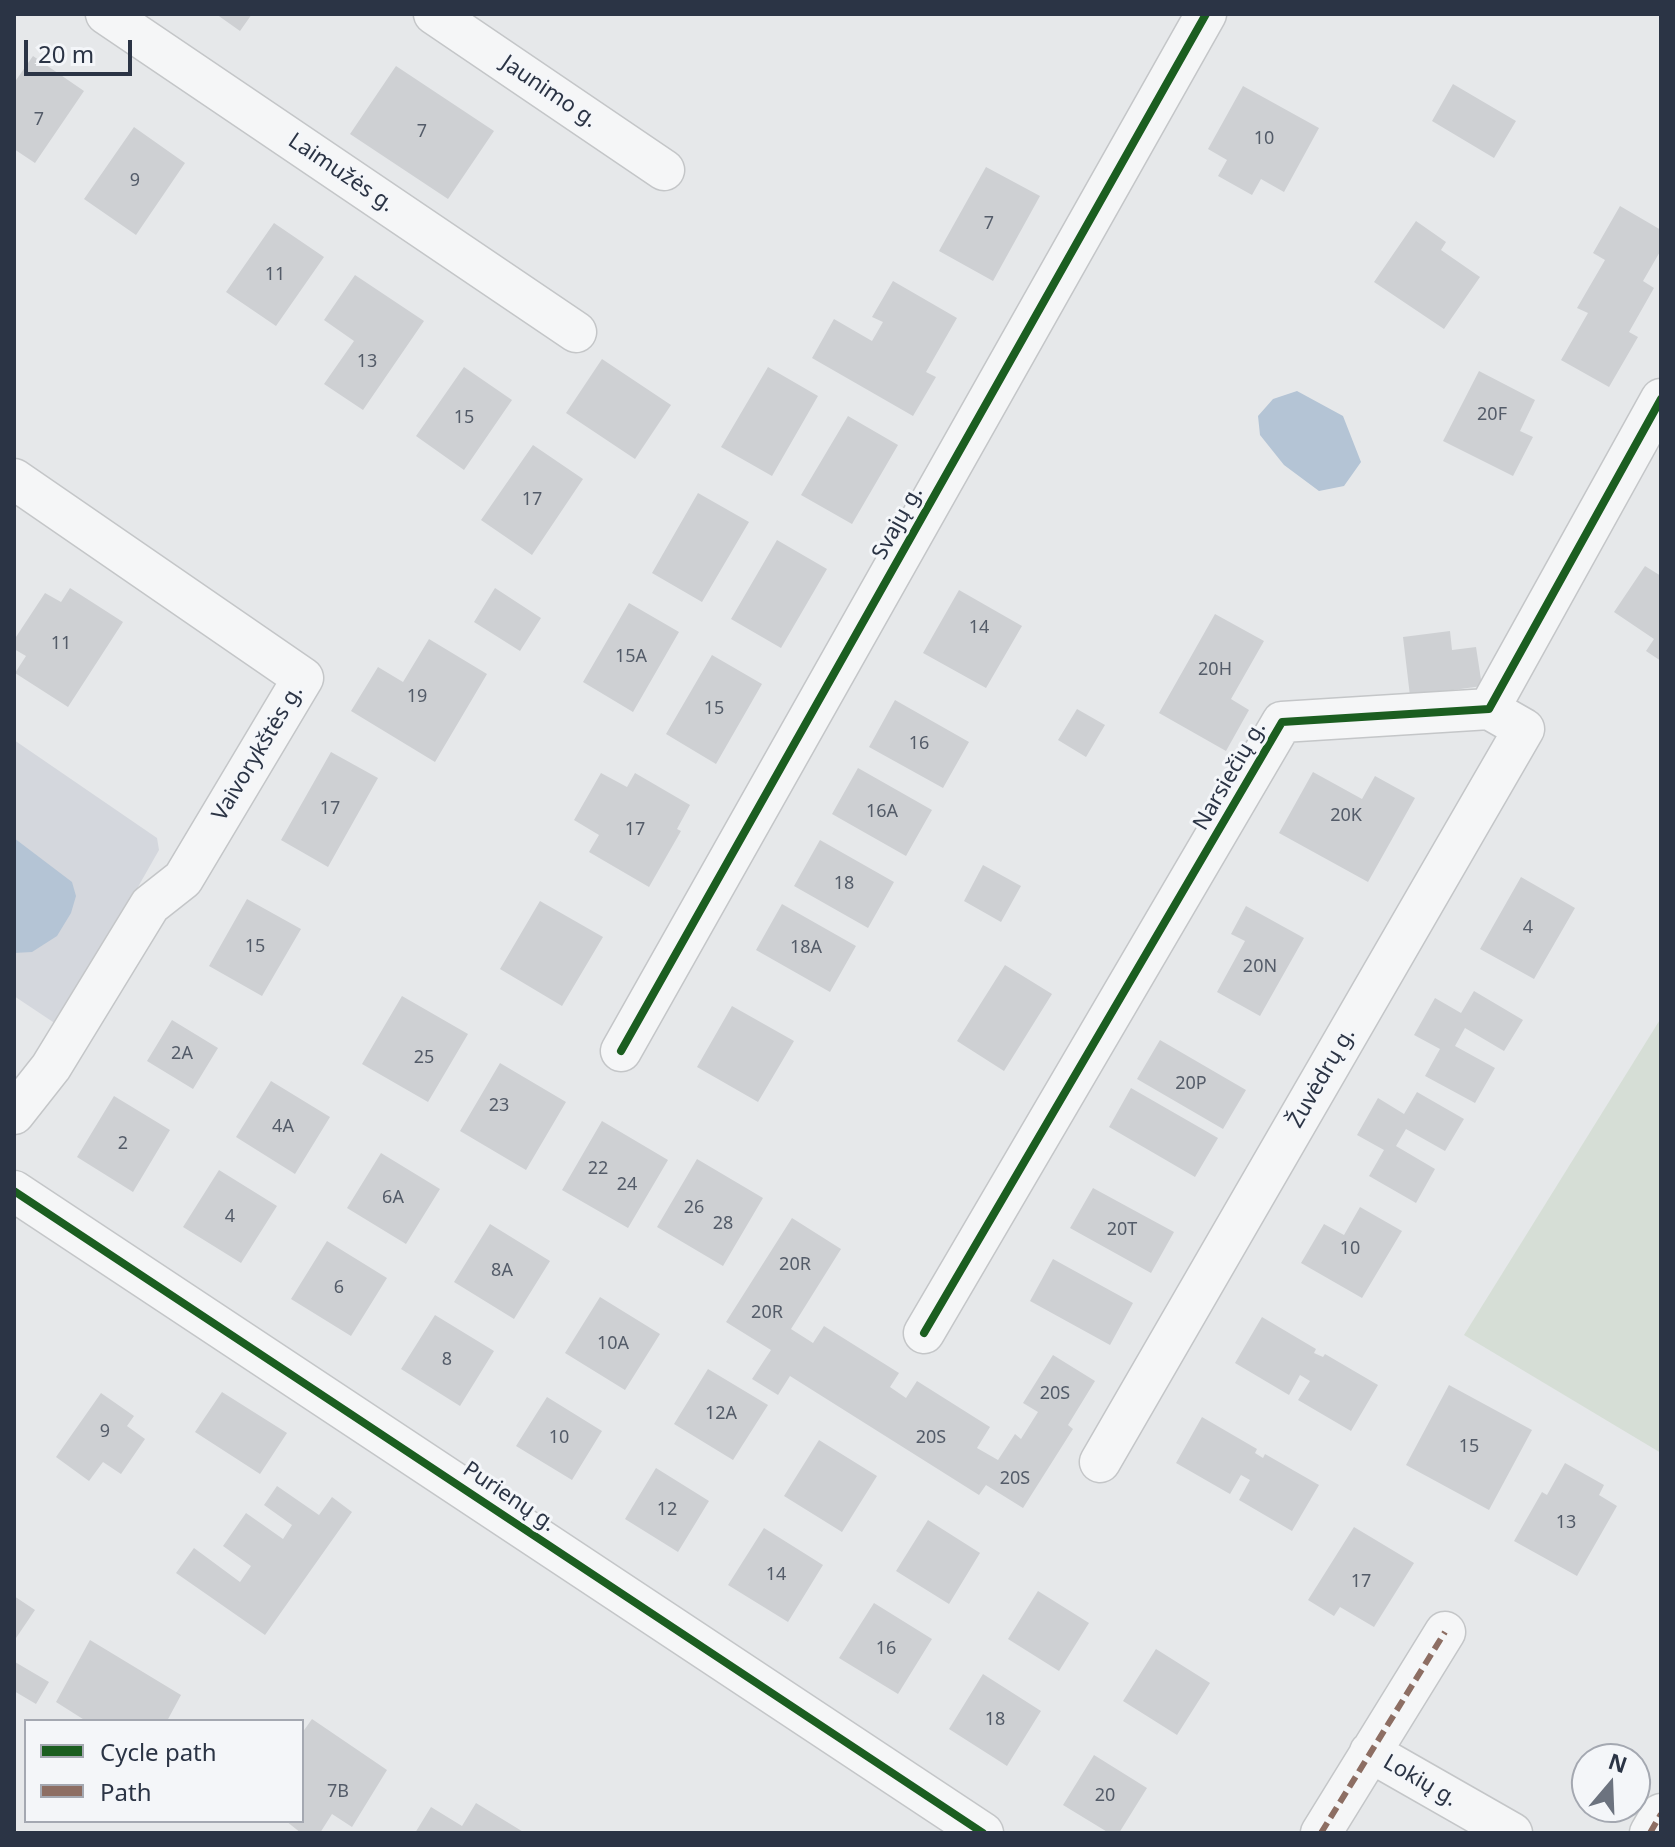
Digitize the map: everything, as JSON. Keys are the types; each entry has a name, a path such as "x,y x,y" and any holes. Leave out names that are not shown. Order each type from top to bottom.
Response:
{"street":[{"name":"Laimužės g.","path":"106,14 576,332"},
{"name":"Jaunimo g.","path":"434,14 664,170"},
{"name":"Svajų g.","path":"621,1051 1206,14"},
{"path":"1489,709 1661,399"},
{"name":"Vaivorykštės g.","path":"14,479 303,678 183,879 150,905 51,1067 14,1114"},
{"name":"Narsiečių g.","path":"924,1333 1282,722 1489,709"},
{"name":"Žuvėdrų g.","path":"1100,1462 1524,729 1489,709"},
{"name":"Purienų g.","path":"14,1191 983,1833"},
{"path":"1321,1833 1445,1632"},
{"name":"Lokių g.","path":"1370,1752 1512,1833"},
{"path":"1650,1833 1661,1814"}],"shaded area":[{"path":"14,740 157,838 159,850 59,1026 14,996"},
{"path":"1661,1018 1661,1453 1464,1335"}],"water":[{"path":"1297,391 1343,416 1361,462 1344,486 1319,491 1284,465 1260,435 1258,416 1273,399"},
{"path":"14,838 72,882 76,896 71,913 57,936 32,952 14,953"}],"building":[{"path":"216,14 252,14 240,31"},
{"path":"33,56 84,91 35,163 14,149 14,83"},
{"path":"396,66 494,131 448,199 350,134"},
{"path":"1453,84 1516,121 1494,158 1432,121"},
{"path":"1243,86 1319,128 1284,192 1261,179 1252,195 1218,176 1227,160 1208,149"},
{"path":"134,127 185,163 136,235 84,199"},
{"path":"986,167 1040,196 993,281 939,251"},
{"path":"1620,206 1661,230 1661,250 1643,281 1654,288 1629,332 1638,337 1609,387 1561,360 1588,313 1577,308 1605,260 1593,253"},
{"path":"1416,221 1446,242 1441,250 1480,277 1444,329 1374,282"},
{"path":"274,223 324,257 276,326 226,292"},
{"path":"355,275 424,321 363,410 324,384 354,341 324,320"},
{"path":"893,281 957,318 926,372 936,377 913,416 812,358 834,319 872,341 883,322 872,317"},
{"path":"602,359 671,405 635,459 566,413"},
{"path":"464,367 512,400 464,470 416,436"},
{"path":"768,367 818,396 772,476 721,447"},
{"path":"1479,371 1535,400 1520,431 1533,437 1513,476 1443,441"},
{"path":"848,416 898,445 852,524 801,495"},
{"path":"533,445 583,479 532,555 481,520"},
{"path":"698,493 749,522 702,602 652,573"},
{"path":"777,540 827,569 781,648 731,619"},
{"path":"1645,566 1661,576 1661,661 1646,651 1654,639 1614,612"},
{"path":"70,588 123,622 68,707 15,673 26,656 14,649 14,640 45,593 61,602"},
{"path":"495,588 541,618 520,651 474,622"},
{"path":"959,590 1022,626 986,688 923,653"},
{"path":"629,603 679,632 633,712 583,682"},
{"path":"1215,614 1264,641 1231,699 1249,710 1226,751 1159,713"},
{"path":"1450,631 1452,650 1476,647 1482,686 1410,696 1403,637"},
{"path":"429,639 487,674 435,762 351,711 378,667 403,682"},
{"path":"712,655 762,684 716,764 666,734"},
{"path":"895,700 969,742 943,788 869,747"},
{"path":"1077,709 1105,725 1086,757 1058,740"},
{"path":"331,752 378,778 328,867 281,840"},
{"path":"858,768 932,810 906,856 832,814"},
{"path":"1313,772 1362,799 1375,776 1415,798 1368,882 1279,833"},
{"path":"601,773 627,787 635,773 690,805 677,829 681,831 649,887 589,852 599,835 574,820"},
{"path":"820,840 894,882 868,928 794,886"},
{"path":"983,865 1021,886 1001,922 964,901"},
{"path":"1521,877 1575,908 1534,979 1480,949"},
{"path":"247,899 301,929 262,996 209,966"},
{"path":"540,901 603,937 562,1006 500,969"},
{"path":"782,904 856,946 830,992 756,950"},
{"path":"1246,906 1304,938 1260,1016 1217,992 1245,941 1231,934"},
{"path":"1005,965 1052,994 1004,1071 957,1041"},
{"path":"1474,991 1523,1020 1504,1051 1465,1028 1455,1046 1495,1068 1475,1103 1425,1076 1440,1049 1414,1035 1435,998 1461,1013"},
{"path":"402,996 468,1034 428,1102 362,1064"},
{"path":"732,1006 794,1041 758,1102 697,1067"},
{"path":"172,1020 218,1048 193,1089 147,1061"},
{"path":"1160,1040 1246,1090 1223,1129 1137,1079"},
{"path":"500,1063 566,1102 526,1170 460,1131"},
{"path":"271,1081 330,1117 295,1174 236,1137"},
{"path":"1131,1088 1218,1138 1195,1177 1109,1127"},
{"path":"1417,1092 1464,1119 1445,1151 1406,1129 1396,1146 1435,1169 1416,1203 1369,1176 1384,1150 1357,1135 1378,1098 1404,1114"},
{"path":"114,1096 170,1130 133,1192 77,1157"},
{"path":"602,1121 668,1160 628,1228 562,1190"},
{"path":"381,1153 440,1189 406,1244 347,1208"},
{"path":"697,1159 763,1198 723,1266 657,1227"},
{"path":"219,1170 277,1206 241,1263 183,1227"},
{"path":"1093,1188 1174,1232 1151,1273 1070,1228"},
{"path":"1360,1207 1402,1231 1362,1298 1301,1263 1324,1224 1344,1235"},
{"path":"792,1218 841,1249 791,1329 813,1343 824,1326 899,1373 890,1387 906,1398 917,1381 990,1427 977,1448 998,1460 1015,1434 1021,1439 1038,1412 1023,1403 1053,1355 1095,1381 1068,1425 1073,1429 1023,1508 986,1485 979,1495 790,1376 778,1395 752,1379 771,1350 726,1322"},
{"path":"490,1224 550,1261 514,1319 454,1282"},
{"path":"327,1241 387,1278 351,1336 291,1299"},
{"path":"1053,1259 1133,1303 1110,1345 1030,1301"},
{"path":"600,1297 660,1334 625,1390 565,1353"},
{"path":"435,1315 494,1351 460,1406 401,1369"},
{"path":"1262,1317 1316,1349 1314,1353 1323,1357 1325,1354 1378,1385 1351,1431 1298,1400 1310,1381 1300,1375 1289,1395 1235,1363"},
{"path":"708,1369 768,1405 733,1460 674,1424"},
{"path":"1449,1385 1532,1430 1489,1510 1406,1465"},
{"path":"222,1392 287,1433 260,1474 195,1432"},
{"path":"101,1393 134,1416 127,1426 145,1439 121,1474 103,1462 89,1481 56,1457"},
{"path":"547,1397 602,1431 572,1480 516,1446"},
{"path":"1202,1417 1257,1449 1255,1453 1263,1458 1265,1454 1319,1485 1292,1531 1239,1500 1250,1480 1241,1475 1230,1494 1176,1463"},
{"path":"819,1440 877,1476 842,1532 784,1496"},
{"path":"1565,1463 1604,1485 1599,1495 1617,1506 1577,1576 1514,1541 1542,1492 1547,1495"},
{"path":"656,1468 709,1501 678,1552 625,1519"},
{"path":"277,1486 319,1515 332,1497 352,1512 265,1635 176,1573 194,1548 240,1582 251,1566 223,1546 246,1513 283,1539 292,1525 264,1505"},
{"path":"928,1520 980,1553 949,1604 896,1571"},
{"path":"1354,1527 1414,1563 1374,1627 1340,1607 1334,1616 1308,1600"},
{"path":"764,1528 823,1565 788,1622 728,1585"},
{"path":"1038,1591 1089,1623 1059,1671 1008,1639"},
{"path":"14,1596 35,1610 14,1641"},
{"path":"874,1603 932,1639 898,1694 839,1658"},
{"path":"90,1640 181,1695 168,1719 83,1719 56,1702"},
{"path":"1156,1649 1210,1683 1177,1735 1123,1701"},
{"path":"15,1662 49,1682 36,1704 14,1691"},
{"path":"983,1674 1041,1711 1007,1766 949,1729"},
{"path":"312,1719 387,1770 352,1827 332,1814 320,1833 301,1833 288,1823 304,1823 304,1730"},
{"path":"1094,1755 1147,1788 1119,1833 1109,1833 1063,1805"},
{"path":"476,1803 525,1833 415,1833 431,1807 462,1826"}],"marked path":[{"path":"1321,1833 1445,1632"},
{"path":"1650,1833 1661,1814"}],"cycle path":[{"path":"621,1051 1206,14"},
{"path":"924,1333 1282,722 1489,709 1661,399"},
{"path":"14,1191 983,1833"}]}
